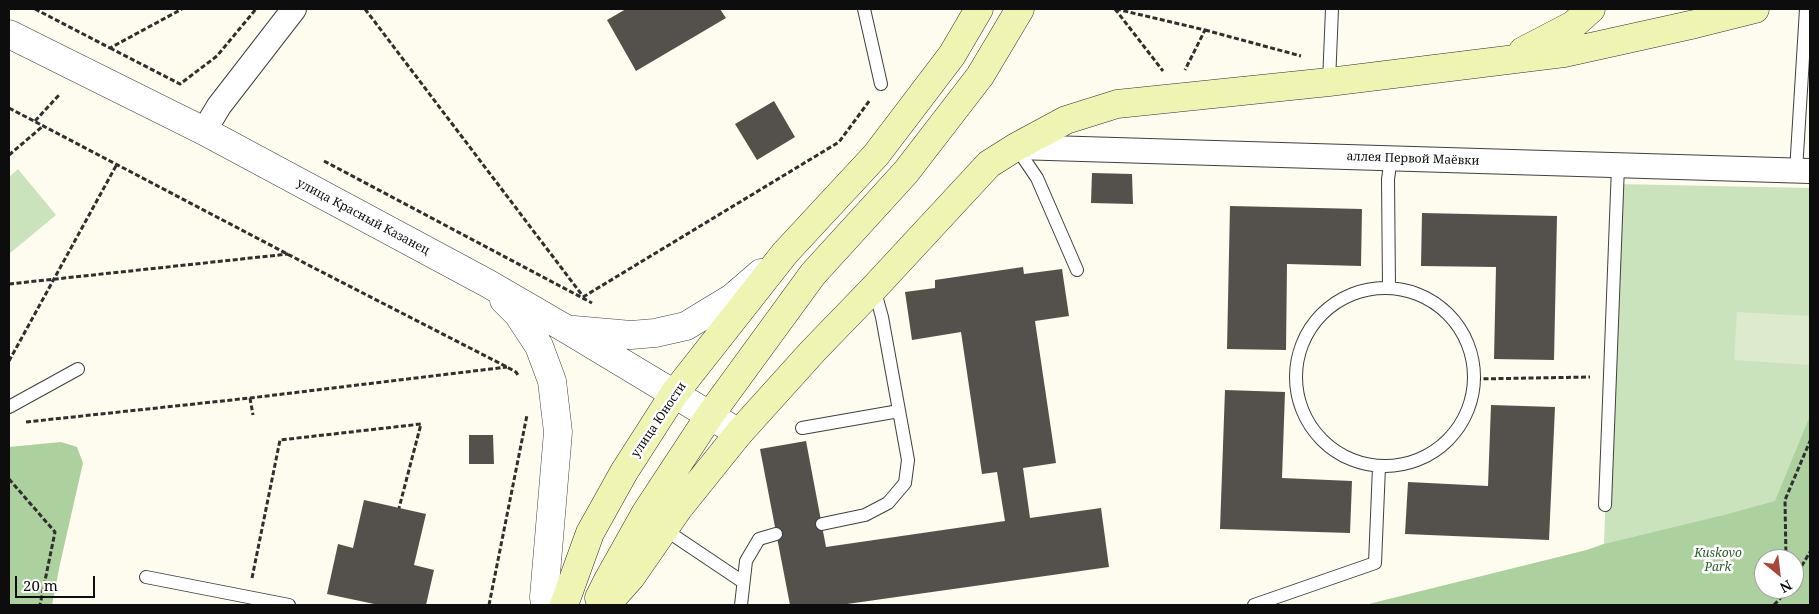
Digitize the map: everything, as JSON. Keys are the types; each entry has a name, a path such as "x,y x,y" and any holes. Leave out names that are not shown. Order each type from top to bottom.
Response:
{"main road":[{"name":"улица Юности","path":"564,605 590,533 624,472 674,394 785,253 876,155 952,55 979,9"},
{"path":"596,605 645,514 710,415 813,274 912,165 980,76 1020,9"},
{"path":"1500,62 1573,25 1592,9"},
{"path":"606,605 631,577 678,509 739,433 813,351 990,164 1016,147 1066,120 1117,104 1329,73 1500,62 1564,53 1755,9"}],"street":[{"path":"204,131 219,106 246,74 294,9"},
{"name":"улица Красный Казанец","path":"9,34 204,131 487,283 739,433"},
{"name":"аллея Первой Маёвки","path":"1016,147 1803,171"},
{"path":"568,330 631,335 655,333 686,326 732,298 785,253"},
{"path":"487,283 518,314 539,346 552,381 558,432 545,605"}],"lane":[{"path":"864,9 881,84"},
{"path":"1329,73 1332,9"},
{"path":"1803,171 1806,9"},
{"path":"1016,147 1037,178 1077,270"},
{"path":"1389,287 1388,188 1391,158"},
{"path":"1605,505 1618,166"},
{"path":"1389,287 1433,300 1464,333 1476,378 1467,414 1446,443 1415,462 1378,467 1341,455 1311,429 1296,392 1298,352 1318,317 1350,294 1389,287"},
{"path":"822,524 865,515 888,503 905,483 908,460 874,288"},
{"path":"9,407 78,369"},
{"path":"802,428 899,411"},
{"path":"1254,605 1375,563 1378,467"},
{"path":"664,529 744,582"},
{"path":"741,605 746,561 759,539 776,534"},
{"path":"146,578 289,605"}],"path":[{"path":"35,9 180,84 217,56 256,9"},
{"path":"110,48 182,9"},
{"path":"365,9 583,297"},
{"path":"1115,9 1205,30 1329,73"},
{"path":"1115,9 1164,72"},
{"path":"1184,71 1205,30"},
{"path":"583,297 839,142 881,84"},
{"path":"35,121 60,94"},
{"path":"9,108 507,367 516,372 521,380"},
{"path":"9,155 44,126"},
{"path":"320,160 583,297"},
{"path":"9,361 117,164"},
{"path":"9,284 288,254"},
{"path":"17,424 69,416 250,398 507,367"},
{"path":"1476,378 1610,376"},
{"path":"250,398 253,415"},
{"path":"489,605 527,414"},
{"path":"248,596 280,440 421,424 399,508"},
{"path":"1786,549 1785,500 1810,441"},
{"path":"9,479 55,532 40,605"}],"green space":[{"path":"18,169 56,215 9,254 9,177"},
{"path":"1617,184 1810,188 1810,605 1365,605 1587,550 1604,544"},
{"path":"1737,312 1810,316 1810,365 1734,360"},
{"name":"Kuskovo Park","path":"1810,416 1810,605 1365,605 1587,550 1604,544 1775,501"},
{"path":"61,442 77,447 83,463 52,605 9,605 9,447"}],"building":[{"path":"626,9 720,9 726,18 636,71 607,20"},
{"path":"774,101 795,137 757,160 735,124"},
{"path":"1092,173 1132,174 1133,204 1091,203"},
{"path":"1230,206 1362,209 1361,266 1287,264 1286,350 1227,349"},
{"path":"1422,213 1557,216 1554,360 1494,359 1496,267 1421,266"},
{"path":"1023,267 1024,274 1062,269 1069,316 1035,321 1056,463 1023,468 1030,518 1101,508 1109,567 840,605 790,605 760,449 806,441 826,547 1005,521 997,472 982,474 961,332 912,340 905,292 935,288 935,280"},
{"path":"1225,390 1285,392 1282,478 1352,481 1350,533 1220,529"},
{"path":"1491,405 1555,407 1549,540 1405,534 1408,482 1488,486"},
{"path":"469,435 493,435 494,464 469,464"},
{"path":"364,500 426,514 414,565 434,570 426,605 379,605 327,594 338,544 353,548"}]}
